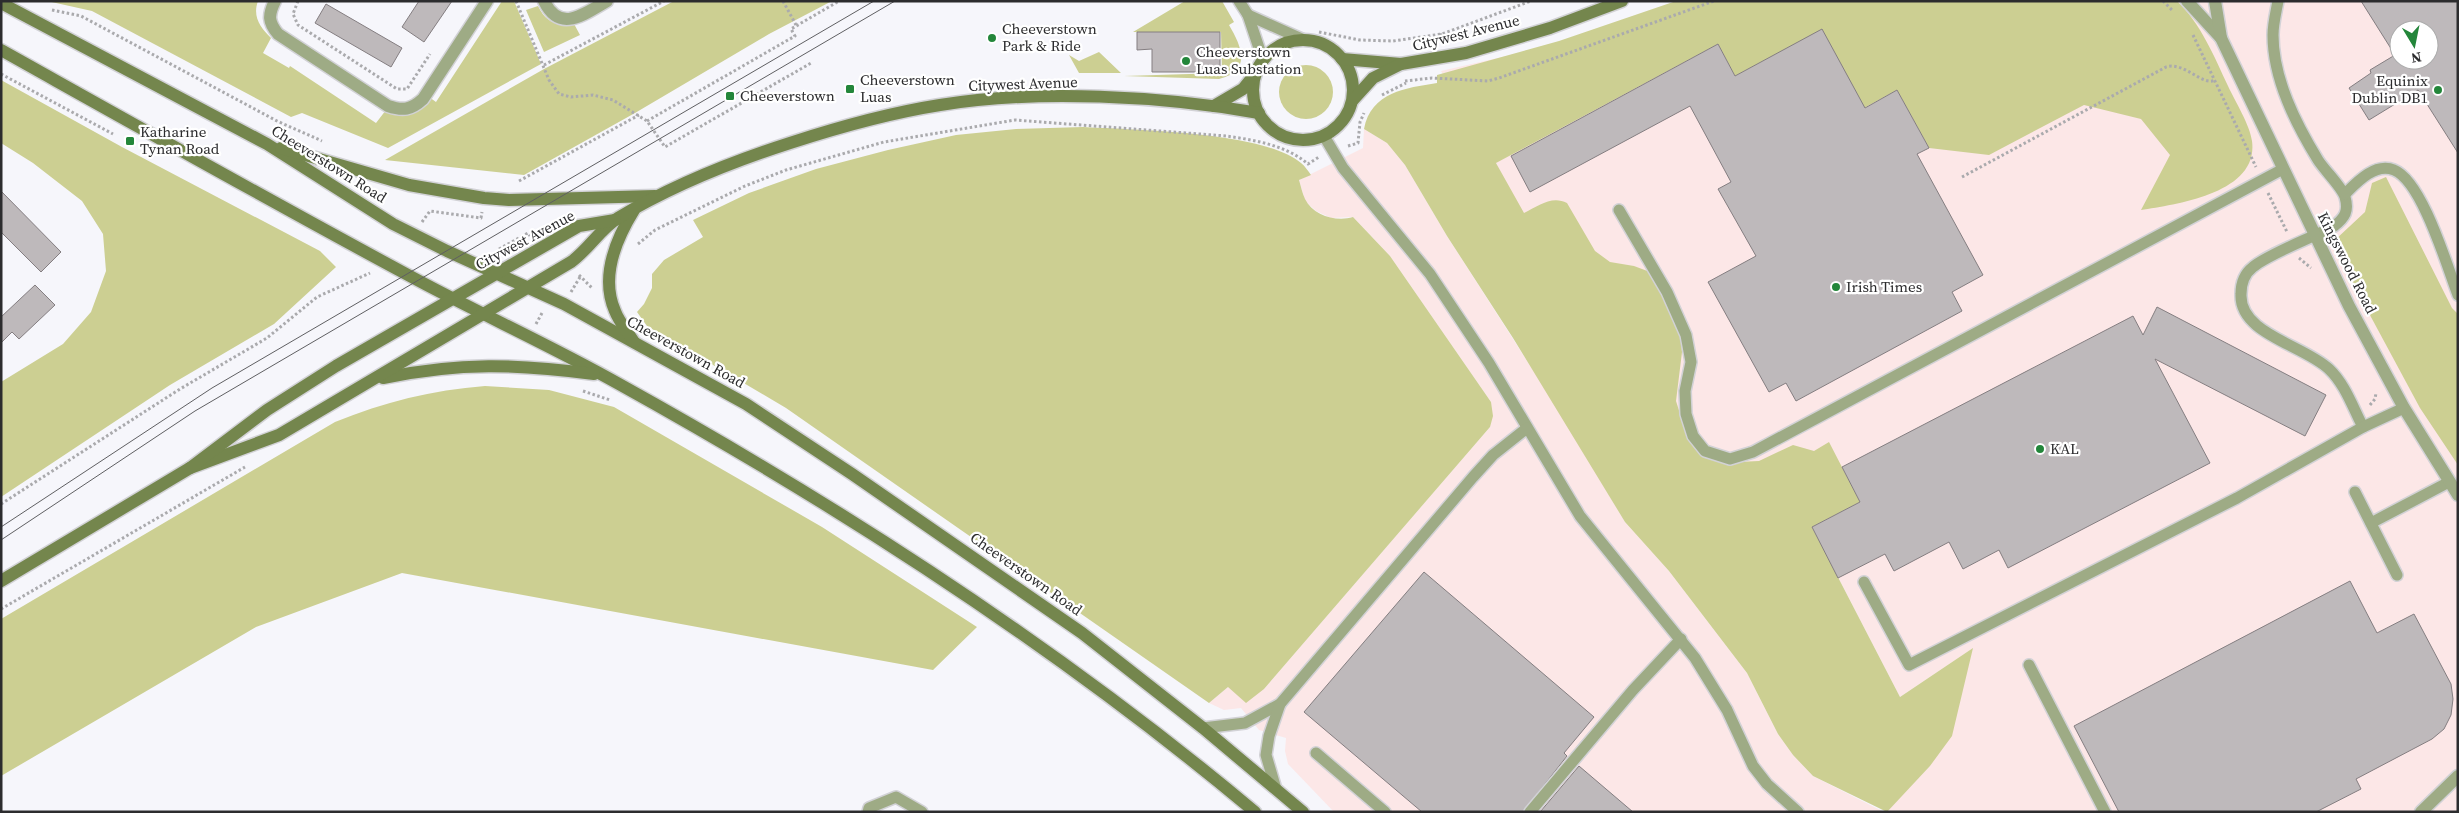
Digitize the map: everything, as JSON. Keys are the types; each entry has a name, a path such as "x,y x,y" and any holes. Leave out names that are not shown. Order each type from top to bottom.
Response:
{"main road":[{"name":"Citywest Avenue","path":"1342,59 1401,64 1466,52 1550,28 1622,1"},
{"name":"Cheeverstown Road","path":"1,3 267,144 393,224 530,287 746,404 852,474 1082,633 1203,728 1303,812"},
{"path":"1214,106 1243,89 1260,66 1272,52 1287,43 1304,40 1318,42 1332,49 1350,71 1354,85 1353,100 1347,115 1337,128 1324,136 1302,140 1280,135 1268,126 1259,114 1254,100 1254,85 1260,66"},
{"path":"1,50 242,185 604,376 817,499 934,572 1130,712 1255,812"},
{"name":"Citywest Avenue","path":"1353,100 1373,78 1401,64"},
{"name":"Citywest Avenue","path":"530,287 583,253 615,220 659,196 762,152 886,115 942,104 1004,98 1064,96 1214,106 1259,114"},
{"path":"267,144 409,185 484,198 509,200 659,196"},
{"path":"634,342 615,311 610,291 614,250 617,241 636,208"},
{"name":"Citywest Avenue","path":"453,298 578,226 615,220"},
{"path":"190,468 279,435 530,287"},
{"path":"1,581 190,468 267,410 336,366 453,298"},
{"path":"371,380 441,368 485,365 537,366 604,376"}],"street":[{"path":"275,1 269,15 270,25 278,34 388,106 400,110 414,108 423,100 487,1"},
{"path":"544,1 551,14 560,19 571,20 607,1"},
{"name":"Kingswood Road","path":"2188,1 2221,38"},
{"name":"Kingswood Road","path":"2215,1 2221,38 2314,236 2404,408 2458,495"},
{"path":"2421,812 2458,776"}],"lane":[{"path":"1239,1 1248,15 1260,66"},
{"path":"2278,1 2273,36 2280,79 2302,134 2325,172 2345,194 2348,208 2343,220 2259,262 2246,274 2241,287 2242,310 2250,321 2264,331 2327,367 2341,383 2363,427"},
{"path":"1248,15 1304,40"},
{"path":"1324,136 1331,151 1343,168 1430,274 1488,363 1580,516 1605,549 1681,639 1727,710 1753,766 1767,784 1798,812"},
{"path":"1619,210 1667,292 1686,335 1691,362 1685,391 1686,414 1693,436 1706,451 1730,458 1753,452 2282,169"},
{"path":"2345,194 2361,179 2377,170 2393,170 2409,182 2422,202 2458,294"},
{"path":"1864,582 1909,665 2237,498 2363,427 2404,408"},
{"path":"1276,789 1266,755 1268,736 1280,704 1473,477 1493,455 1527,428"},
{"path":"2370,523 2449,482"},
{"path":"2355,492 2397,575"},
{"path":"1530,812 1633,690 1681,639"},
{"path":"2028,664 2105,812"},
{"path":"1203,728 1245,723 1280,704"},
{"path":"1316,752 1385,812"},
{"path":"868,812 869,808 896,797 922,812"}],"path":[{"path":"298,1 293,14 294,20 298,25 397,89 407,89 434,49"},
{"path":"516,1 549,80 559,94 564,96 593,95 607,97 647,121 665,147 811,63"},
{"path":"544,65 664,1"},
{"path":"782,1 796,25"},
{"path":"647,121 795,36 791,29 796,25 839,1"},
{"path":"1315,30 1323,34 1360,40 1393,41 1442,34 1531,1"},
{"path":"1378,98 1406,83 1432,78 1488,81 1500,78 1714,1"},
{"path":"2166,2 2179,17"},
{"path":"46,8 82,16 277,121 326,143"},
{"path":"2190,30 2301,262 2308,265 2312,270"},
{"path":"1401,64 1406,83"},
{"path":"1962,177 2166,68 2180,67 2206,81 2211,82 2215,80"},
{"path":"635,250 638,244 655,230 701,207 786,170 884,142 1015,120 1226,136 1255,140 1298,155 1308,164 1331,151 1358,142 1360,122 1368,107"},
{"path":"512,183 522,181 639,115"},
{"path":"425,217 430,211 481,218 483,207"},
{"path":"498,249 528,233 531,237"},
{"path":"617,241 638,244"},
{"path":"1,504 180,389 267,338 317,297 371,273"},
{"path":"571,292 580,277 599,293"},
{"path":"574,388 615,402"},
{"path":"2368,406 2375,399 2375,391"},
{"path":"1,609 252,463"}],"shaded area":[{"path":"1747,1 2458,1 2458,812 1886,812 1930,766 1972,649 1900,697 1812,527 1757,485 1717,478 1529,229 1496,163 1441,71"},
{"path":"1364,129 1387,143 1405,165 1447,236 1554,403 1625,522 1669,571 1747,673 1778,734 1793,755 1813,776 1884,812 1334,812 1288,764 1285,751 1286,738 1259,730 1241,708 1224,710 1209,703 1228,687 1264,689 1490,427 1491,402 1390,256 1353,217 1331,218 1316,211 1305,201 1299,180 1363,148"}],"green space":[{"path":"47,1 258,1 256,12 258,22 271,38 263,53 289,68 290,66 376,123 386,110 429,97 436,102 502,1 514,1 541,64 388,148 302,113 291,117 92,11"},
{"path":"674,1 832,1 769,34 635,113 524,175 385,160 544,69"},
{"path":"1185,1 1222,1 1234,22 1229,25 1240,50 1240,64 1236,70 1219,79 1124,76 1222,73 1221,32 1133,32"},
{"path":"1676,1 2177,1 2200,30 2242,113 2251,135 2251,159 2243,173 2229,184 2213,193 2194,199 2141,210 2170,155 2141,119 2084,105 1989,155 1929,148 1897,90 1864,108 1822,30 1735,76 1718,44 1496,163 1524,213 1550,201 1556,200 1567,203 1595,251 1610,262 1634,266 1650,272 1662,289 1680,329 1682,352 1676,401 1683,423 1701,452 1738,462 1759,461 1793,445 1814,451 1829,442 1860,502 1812,527 1900,697 1973,648 1952,736 1930,766 1887,812 1813,776 1793,755 1778,734 1747,673 1669,571 1625,522 1405,165 1387,143 1364,129 1374,107 1382,100 1402,90 1437,83 1437,75 1559,41"},
{"path":"538,6 544,16 552,22 573,22 580,35 544,52 526,10"},
{"path":"1099,52 1121,73 1079,73 1069,55 1079,61"},
{"path":"1306,65 1316,67 1325,73 1331,82 1333,92 1331,102 1325,111 1316,117 1306,119 1296,117 1287,111 1281,102 1279,92 1281,82 1287,73 1296,67"},
{"path":"1,80 122,147 320,251 336,267 274,324 170,385 1,497 1,382 63,344 91,312 106,271 103,234 82,201 33,163 1,143"},
{"path":"1083,127 1164,131 1228,138 1258,144 1283,152 1301,163 1311,175 1299,180 1304,197 1309,205 1319,213 1333,218 1353,217 1390,256 1491,402 1493,416 1490,427 1264,689 1246,703 1228,687 1209,703 786,408 647,326 637,312 644,304 652,288 652,274 664,260 703,237 693,220 749,193 816,169 956,135 1016,129"},
{"path":"2386,177 2452,308 2458,314 2458,465 2420,408 2336,252 2335,240 2365,212 2372,183"},
{"path":"485,386 549,390 614,407 822,527 977,627 933,670 402,573 256,627 1,776 1,619 335,422 372,408 408,398 446,390"}],"building":[{"path":"419,1 452,1 424,42 402,27"},
{"name":"Equinix Dublin DB1","path":"2361,1 2458,1 2458,153 2418,90 2369,120 2349,88 2371,73 2370,70 2389,59 2389,70 2439,70 2439,20 2389,20 2389,45"},
{"path":"326,4 402,48 391,67 315,23"},
{"path":"1822,29 1865,108 1897,90 1929,148 1917,154 1983,275 1952,292 1962,311 1796,401 1786,383 1769,392 1708,282 1756,256 1718,189 1731,182 1690,106 1530,192 1511,156 1718,44 1735,76"},
{"name":"Cheeverstown Luas Substation","path":"1137,32 1220,32 1220,72 1152,72 1152,49 1137,50"},
{"path":"1,191 61,252 41,272 1,232"},
{"path":"35,285 55,305 19,339 12,332 1,343 1,317"},
{"name":"KAL","path":"2157,307 2326,395 2305,436 2155,359 2210,463 2008,568 1999,550 1963,569 1949,542 1894,571 1885,554 1838,578 1812,527 1860,502 1842,467 2133,316 2143,335"},
{"path":"1424,572 1594,717 1564,753 1567,756 1523,812 1422,812 1304,712"},
{"path":"2350,581 2377,633 2414,614 2451,684 2453,699 2451,715 2444,729 2432,739 2356,779 2361,789 2316,812 2119,812 2074,726"},
{"path":"1579,766 1633,812 1540,812"}],"tram line":[{"path":"1,527 212,388 874,1"},
{"path":"1,540 195,411 895,1"}],"place":[{"name":"Cheeverstown Park & Ride","path":"992,38"},
{"name":"Cheeverstown Luas Substation","path":"1186,61"},
{"name":"Cheeverstown Luas","path":"850,89"},
{"name":"Equinix Dublin DB1","path":"2438,90"},
{"name":"Cheeverstown","path":"730,96"},
{"name":"Katharine Tynan Road","path":"130,141"},
{"name":"Irish Times","path":"1836,287"},
{"name":"KAL","path":"2040,449"}]}
